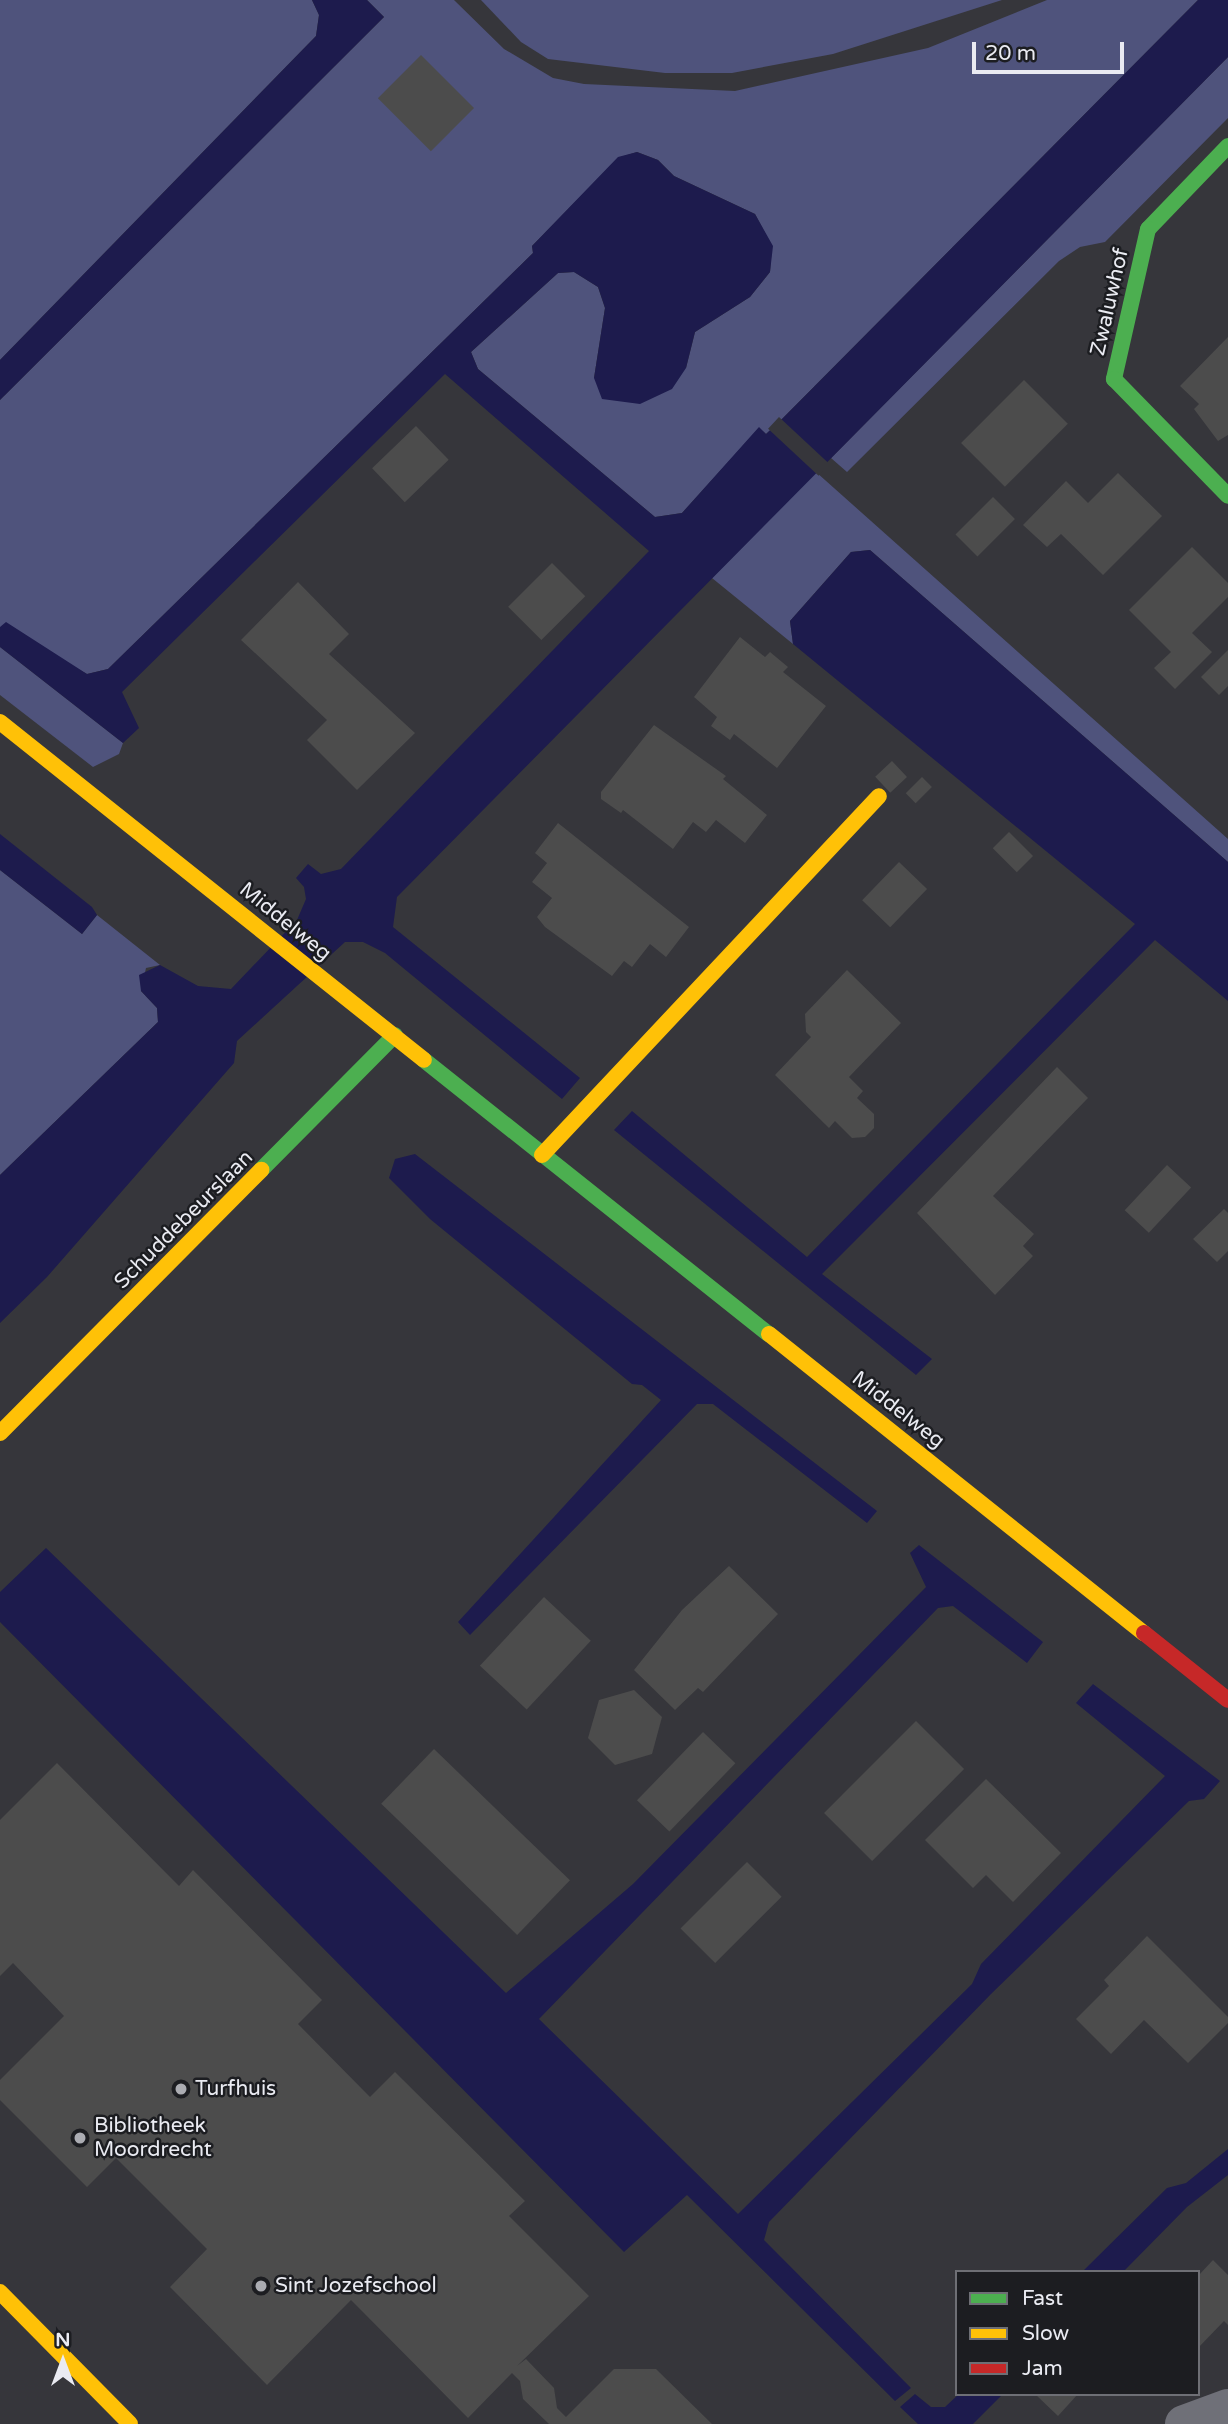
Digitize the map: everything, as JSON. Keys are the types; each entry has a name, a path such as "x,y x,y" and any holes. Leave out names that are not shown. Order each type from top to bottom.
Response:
{"street":[{"name":"Zwaluwhof","path":"1228,146 1149,229 1114,379 1228,496"},
{"name":"Middelweg","path":"0,722 1228,1700"},
{"path":"542,1155 878,796"},
{"name":"Schuddebeurslaan","path":"0,1433 395,1035"},
{"path":"0,2292 130,2424"},
{"path":"1184,2424 1228,2408"}],"shaded area":[{"path":"0,0 312,0 319,15 316,36 0,360"},
{"path":"312,0 367,0 384,17 0,400 0,360 316,36 319,15"},
{"path":"367,0 454,0 504,49 553,78 584,84 735,91 928,48 1047,0 1198,0 780,421 766,434 759,428 682,513 655,517 478,369 471,352 558,273 574,272 598,287 605,308 594,378 686,368 695,332 750,297 770,272 772,246 755,214 674,176 658,160 637,152 618,158 532,246 533,253 108,669 87,674 0,627 0,400 384,17"},
{"path":"481,0 1002,0 833,54 732,73 665,73 548,59 521,42"},
{"path":"1198,0 1228,0 1228,57 397,897 393,927 580,1078 562,1099 385,953 363,942 345,942 237,1041 234,1063 47,1277 0,1323 0,1175 158,1022 157,1008 141,991 139,975 160,965 198,986 231,989 297,920 306,899 304,887 296,878 308,864 321,874 341,869 649,551 445,374 122,692 139,728 123,743 0,647 0,627 6,622 87,674 108,669 533,253 532,246 618,157 637,152 658,160 674,176 755,214 773,246 770,272 750,297 695,332 686,368 672,389 640,404 602,399 594,378 605,308 598,287 574,272 558,273 471,352 478,369 655,517 682,513 759,427 766,434 780,421"},
{"path":"1228,57 1228,118 1105,242 1080,247 1059,261 847,472 831,458"},
{"path":"816,472 1228,839 1228,862 870,550 851,552 790,621 793,644 712,578"},
{"path":"870,550 1228,862 1228,1001 1155,940 822,1274 932,1359 916,1375 614,1130 632,1111 807,1257 1135,924 793,644 790,621 851,552"},
{"path":"0,647 123,743 119,754 93,767 0,695"},
{"path":"0,834 92,907 97,915 82,934 0,870"},
{"path":"0,870 82,934 97,915 160,965 146,968 141,991 157,1008 158,1022 0,1175"},
{"path":"415,1154 877,1511 867,1523 713,1404 697,1404 470,1635 458,1622 661,1400 642,1385 632,1384 430,1219 389,1178 395,1159"},
{"path":"919,1545 1043,1642 1027,1663 953,1606 938,1608 539,2019 738,2214 972,1984 981,1964 1165,1776 1076,1703 1093,1684 1220,1781 1204,1799 1189,1801 991,1994 769,2222 764,2240 911,2388 895,2401 687,2195 624,2252 0,1622 0,1592 46,1548 506,1993 633,1884 926,1587 910,1553"},
{"path":"1228,2149 1228,2175 1187,2207 1125,2270 1084,2270 1167,2188 1186,2183"},
{"path":"915,2394 931,2407 945,2407 957,2396 1001,2396 973,2424 918,2424 900,2407"}],"pier":[{"path":"779,417 829,464 819,476 768,429"}],"building":[{"path":"421,55 474,108 431,151 378,98"},
{"path":"1228,337 1228,435 1218,441 1194,409 1199,404 1180,386"},
{"path":"1024,380 1068,424 1005,487 961,443"},
{"path":"416,426 449,460 405,502 372,468"},
{"path":"1118,473 1162,516 1103,575 1061,534 1047,547 1023,525 1066,481 1088,503"},
{"path":"993,497 1015,519 977,556 956,534"},
{"path":"1192,547 1228,583 1228,597 1192,633 1212,652 1175,689 1154,668 1171,652 1129,610"},
{"path":"552,563 585,596 541,640 508,607"},
{"path":"298,582 349,634 329,654 415,733 357,790 307,740 327,720 241,640"},
{"path":"740,637 765,657 770,652 788,667 783,672 826,706 777,768 734,734 730,740 711,726 717,717 694,697"},
{"path":"1228,650 1228,686 1219,695 1201,677"},
{"path":"654,725 726,776 723,779 767,815 745,843 716,820 706,832 693,822 673,849 623,810 621,813 601,799 601,792"},
{"path":"892,761 907,777 890,793 875,777"},
{"path":"922,777 932,787 916,803 906,793"},
{"path":"558,823 689,927 666,957 650,944 632,967 624,961 612,976 545,927 537,917 552,898 532,882 547,863 535,853"},
{"path":"1009,832 1033,856 1017,872 993,848"},
{"path":"899,862 927,889 890,927 862,900"},
{"path":"847,970 901,1023 849,1077 863,1091 857,1098 874,1114 874,1128 865,1137 852,1138 835,1121 829,1128 775,1075 811,1037 806,1032 805,1014"},
{"path":"1057,1067 1088,1098 993,1196 1034,1234 1023,1246 1033,1256 995,1295 917,1213"},
{"path":"1167,1165 1191,1188 1149,1233 1125,1210"},
{"path":"1224,1209 1228,1213 1228,1251 1217,1262 1193,1239"},
{"path":"729,1566 778,1614 703,1692 698,1688 675,1710 634,1670 682,1610"},
{"path":"544,1597 591,1641 527,1709 480,1666"},
{"path":"634,1690 662,1717 652,1754 615,1765 588,1738 599,1700"},
{"path":"916,1721 964,1769 872,1861 824,1813"},
{"path":"703,1732 735,1763 669,1832 637,1800"},
{"path":"434,1749 570,1880 517,1935 381,1804"},
{"name":"Turfhuis","path":"57,1763 179,1886 193,1870 322,2000 298,2024 370,2097 395,2072 525,2201 509,2216 589,2296 517,2366 526,2359 554,2388 557,2408 566,2417 614,2369 656,2369 712,2424 549,2424 523,2399 520,2381 512,2373 468,2418 351,2300 267,2385 170,2287 207,2249 116,2158 87,2187 0,2100 0,2080 64,2016 13,1963 0,1976 0,1820"},
{"path":"986,1779 1061,1853 1013,1902 986,1875 973,1888 925,1840"},
{"path":"747,1862 782,1897 715,1963 681,1928"},
{"path":"1147,1936 1228,2017 1228,2023 1188,2063 1144,2020 1111,2054 1076,2019 1109,1986 1104,1980"},
{"path":"1213,2260 1228,2275 1228,2325 1224,2321 1200,2346 1200,2274"},
{"path":"1037,2396 1076,2396 1058,2416"}],"traffic: fast":[{"path":"1228,146 1148,229 1114,379 1228,496"},
{"path":"261,1170 395,1035"},
{"path":"424,1060 769,1334"}],"traffic: slow":[{"path":"0,722 424,1060"},
{"path":"542,1155 879,796"},
{"path":"0,1433 261,1170"},
{"path":"769,1334 1144,1633"},
{"path":"0,2292 130,2424"}],"traffic: jam":[{"path":"1144,1633 1228,1700"}],"place":[{"name":"Turfhuis","path":"181,2089"},
{"name":"Bibliotheek Moordrecht","path":"80,2138"},
{"name":"Sint Jozefschool","path":"261,2286"}]}
